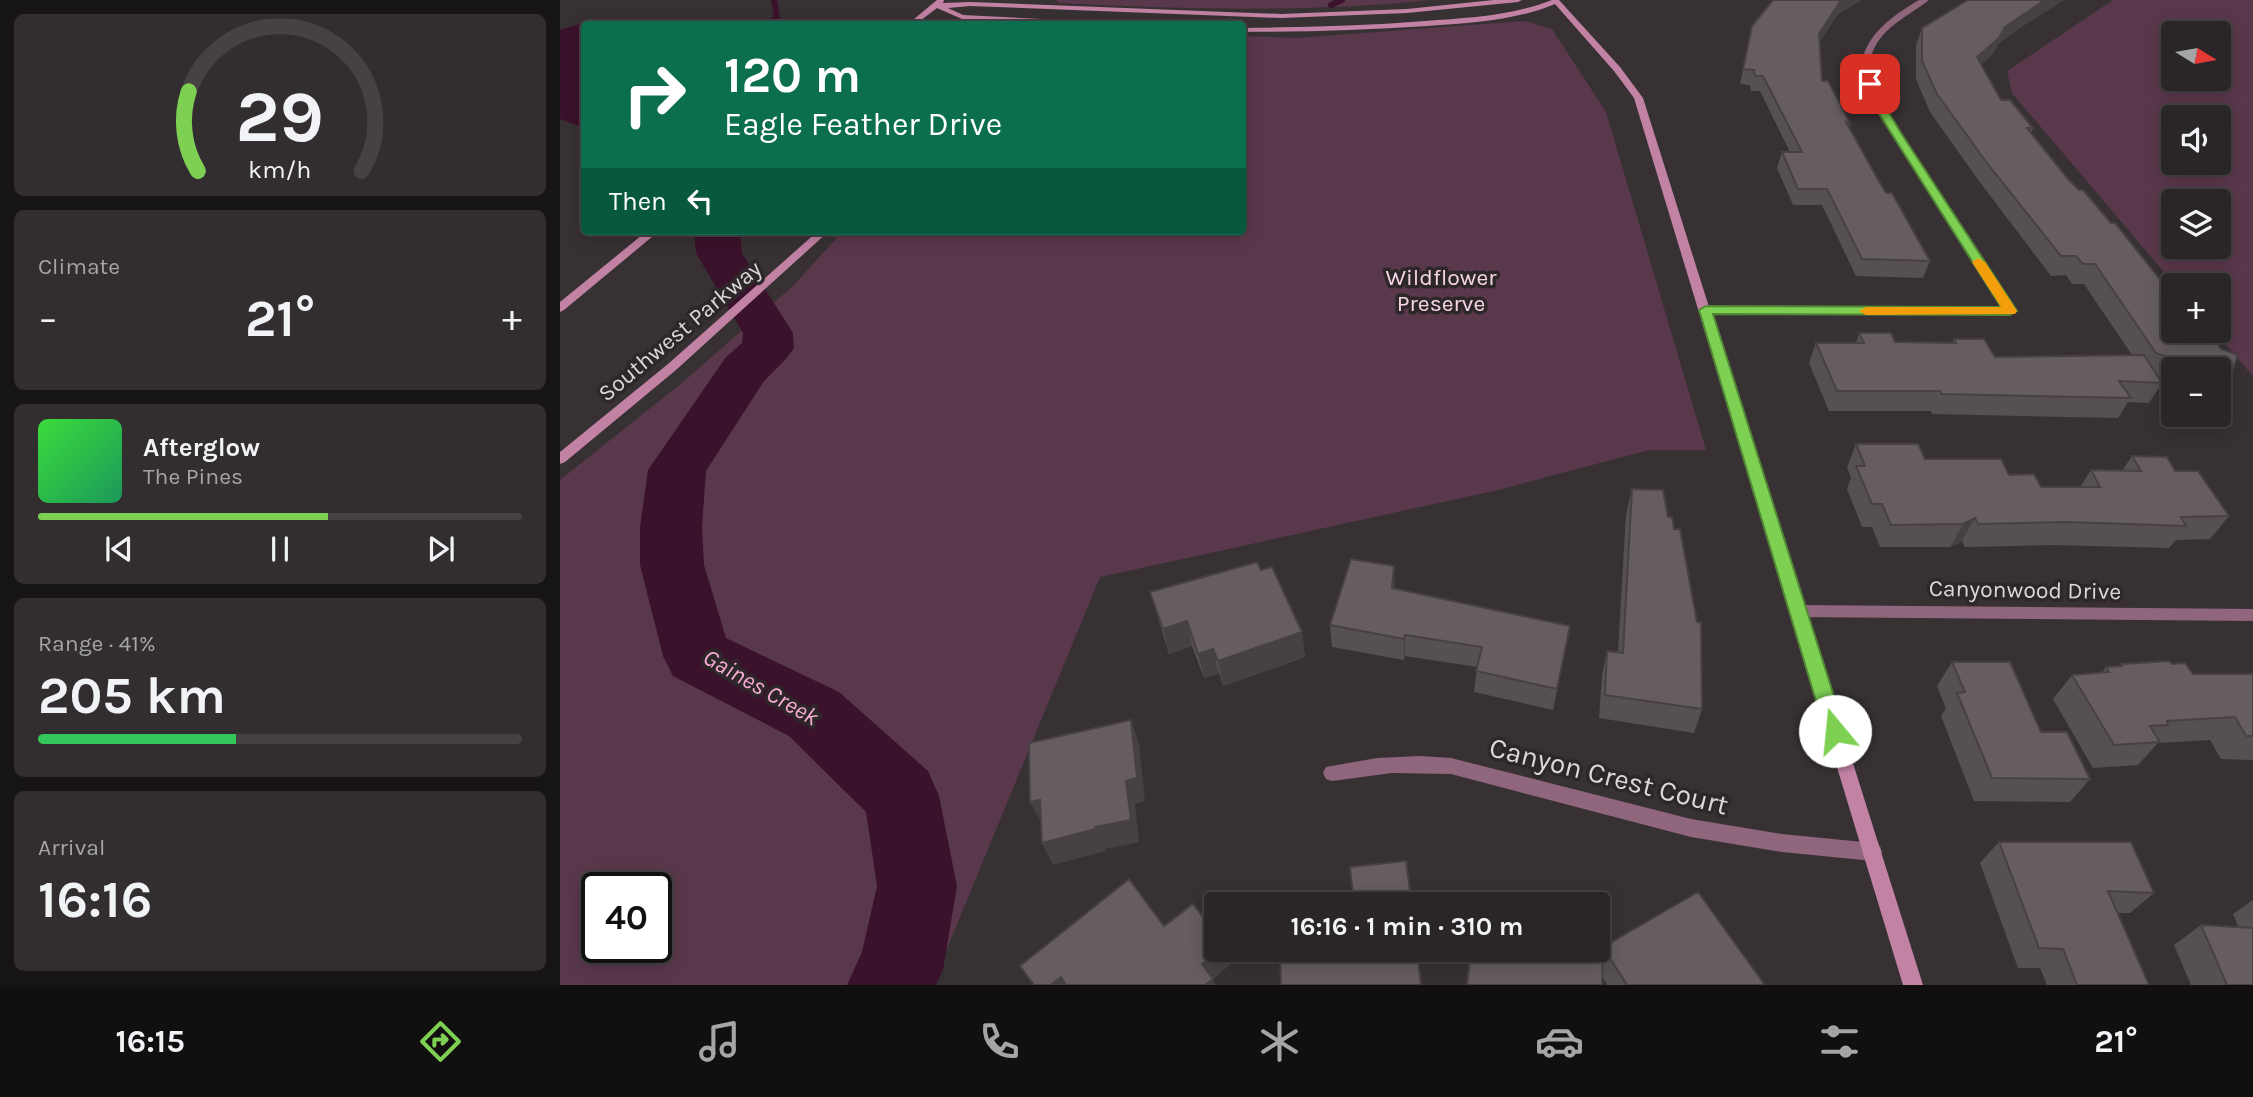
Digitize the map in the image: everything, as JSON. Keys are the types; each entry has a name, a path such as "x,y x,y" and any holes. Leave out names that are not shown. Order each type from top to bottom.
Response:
{"street":[{"path":"916,21 939,3 1034,3 1281,16 1407,11 1518,0"},
{"path":"1538,0 1561,1 1638,98 1706,310 1913,985"},
{"path":"1706,310 2010,311 1874,98 1866,70 1875,38 1899,15 1925,0"},
{"path":"1246,30 1380,28 1465,21 1531,13 1561,1"},
{"path":"939,3 962,17 1005,21"},
{"path":"1017,21 1034,3"},
{"path":"560,308 650,235"},
{"name":"Southwest Parkway","path":"560,459 672,367 820,235"},
{"name":"Canyonwood Drive","path":"1797,611 2253,615"},
{"name":"Canyon Crest Court","path":"1332,773 1415,762 1451,766 1691,828 1782,843 1873,852"}],"green space":[{"path":"1056,0 1430,0 1338,7 1245,9 1059,3"},
{"path":"2113,0 2253,0 2253,376 2224,343 2231,343 2231,273 2165,273 2012,93 2007,71"},
{"name":"Wildflower Preserve","path":"1525,21 1552,29 1606,112 1706,450 1649,450 1498,490 1100,577 932,985 560,985 560,480 683,382 793,286 839,235 1246,235 1246,36 1296,38"}],"shaded area":[{"path":"581,23 581,127 560,119 560,30"}],"building":[{"path":"1773,0 1841,0 1819,34 1822,81 1828,81 1850,123 1846,122 1876,176 1886,193 1892,193 1930,261 1862,259 1827,189 1798,189 1782,152 1802,152 1763,76 1755,76 1754,70 1743,69 1752,26"},
{"path":"1968,0 2045,0 2005,27 1999,38 1977,57 2001,100 2010,100 2033,128 2027,128 2068,179 2079,190 2083,190 2111,223 2115,223 2161,281 2161,343 2217,343 2221,349 2238,355 2231,374 2231,357 2168,357 2156,353 2095,264 2083,264 2076,256 2061,256 1987,163 1937,94 1922,61 1922,28"},
{"path":"1859,333 1891,333 1895,342 1956,343 1954,339 1984,339 1995,357 2144,355 2161,383 2119,381 2131,398 1942,394 1940,391 1837,391 1816,343 1864,343"},
{"path":"1856,444 1918,444 1925,459 2001,459 2009,475 2034,474 2041,487 2100,487 2091,470 2141,471 2132,456 2167,457 2175,471 2198,471 2229,516 2181,517 2186,526 2068,522 1978,524 1975,518 1963,524 1891,525 1882,504 1872,504 1856,466 1865,466"},
{"path":"1632,489 1663,490 1668,517 1672,517 1674,529 1680,529 1697,622 1701,623 1702,709 1605,695 1607,651 1623,653"},
{"path":"1351,559 1394,566 1392,588 1570,626 1557,689 1476,671 1482,647 1405,635 1404,639 1330,625"},
{"path":"1257,562 1261,570 1272,567 1302,632 1218,661 1213,649 1198,654 1187,621 1163,629 1150,592"},
{"path":"2169,661 2172,664 2185,663 2193,674 2253,674 2253,736 2246,736 2235,717 2167,721 2168,725 2150,726 2160,742 2114,745 2072,675 2109,672 2106,667 2122,666 2121,664"},
{"path":"1952,662 2010,662 2041,732 2067,732 2090,779 1992,778 1957,693 1965,692"},
{"path":"1131,720 1137,778 1126,781 1131,820 1095,827 1096,829 1042,843 1040,800 1030,802 1029,743"},
{"path":"1999,842 2131,842 2154,893 2108,891 2149,985 2077,985 2063,949 2039,948"},
{"path":"1406,861 1410,892 1353,892 1350,867"},
{"path":"1129,879 1164,926 1193,904 1204,918 1204,962 1202,964 1213,979 1205,985 1066,985 1061,977 1051,985 1034,985 1020,966"},
{"path":"1698,892 1765,985 1627,985 1610,958 1610,943"},
{"path":"2201,925 2253,928 2253,985 2227,985"},
{"path":"1280,962 1418,962 1421,985 1281,985"},
{"path":"1470,962 1603,962 1602,985 1467,985"}],"waterway":[{"path":"773,21 777,18 774,0"},
{"name":"Gaines Creek","path":"1331,5 1342,0"},
{"name":"Gaines Creek","path":"717,235 719,253 768,333 768,348 745,369 677,470 671,527 672,565 697,656 814,714 901,796 917,886 900,970 890,985"}],"slow traffic":[{"path":"1866,311 2010,311 1978,262"}],"route":[{"path":"1835,731 1706,310 2010,311 1874,98 1870,84"}]}
